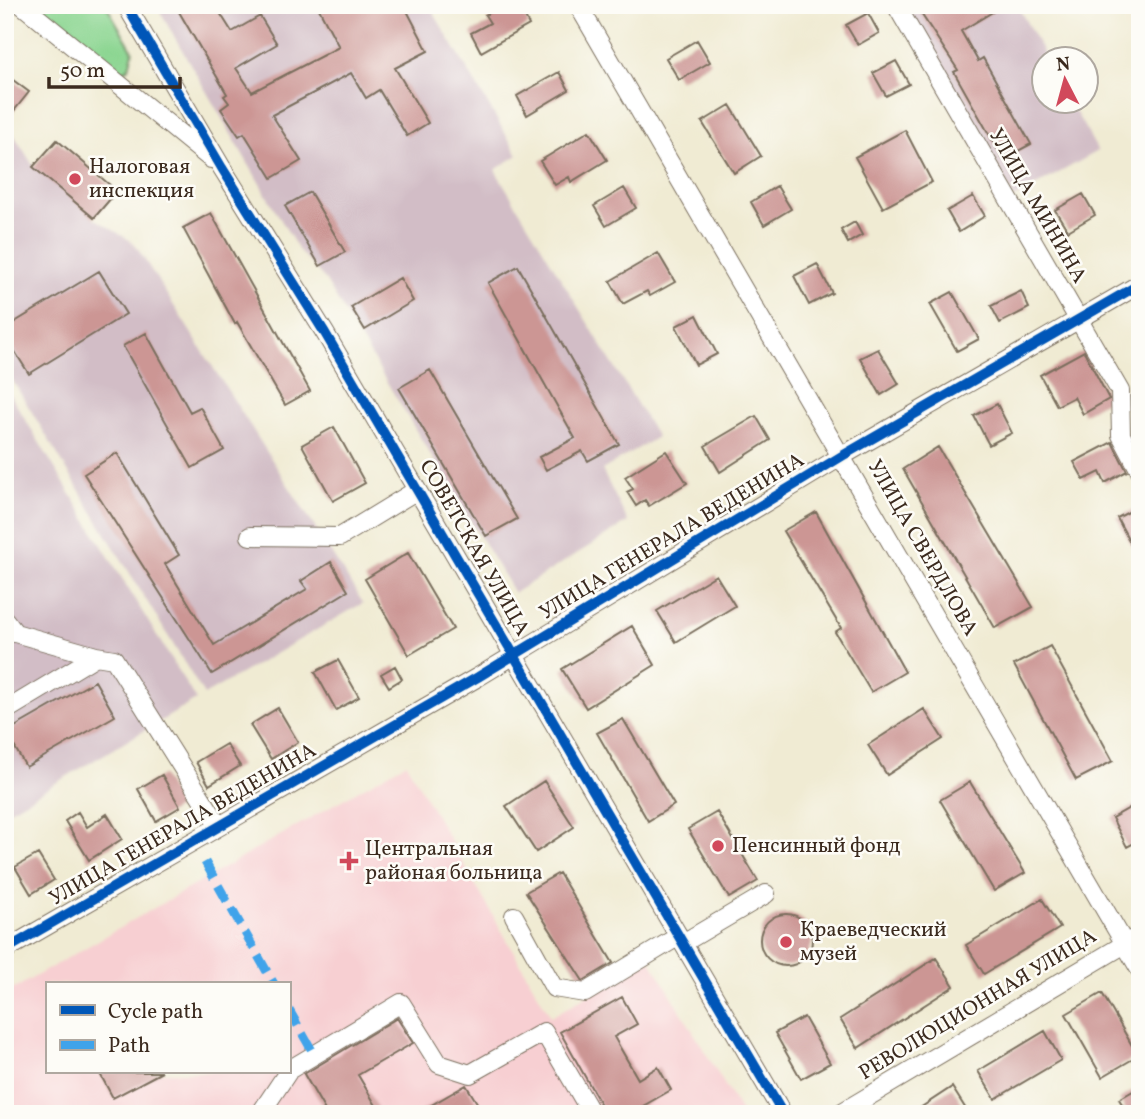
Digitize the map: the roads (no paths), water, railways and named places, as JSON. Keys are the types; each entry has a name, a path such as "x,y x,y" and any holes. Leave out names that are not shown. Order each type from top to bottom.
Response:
{"street":[{"path":"22,5 222,168"},
{"name":"СОВЕТСКАЯ УЛИЦА","path":"127,5 222,168 417,490 783,1114"},
{"name":"УЛИЦА СВЕРДЛОВА","path":"578,5 842,456 1132,939 1140,970"},
{"name":"УЛИЦА МИНИНА","path":"896,5 1120,391 1121,435 1140,471"},
{"name":"УЛИЦА ГЕНЕРАЛА ВЕДЕНИНА","path":"5,950 514,655 842,456 1140,284"},
{"path":"250,536 340,537 417,490"},
{"path":"5,620 15,634 114,659 219,826"},
{"path":"5,710 96,656"},
{"path":"514,916 554,988 585,993 766,894"},
{"name":"РЕВОЛЮЦИОННАЯ УЛИЦА","path":"839,1114 1132,939"},
{"path":"290,1070 401,1003 439,1063 470,1074 544,1032 592,1114"},
{"path":"260,1114 286,1074"}],"place":[{"name":"Налоговая инспекция","path":"75,179"},
{"name":"Пенсинный фонд","path":"718,846"},
{"name":"Центральная районая больница","path":"349,861"},
{"name":"Краеведческий музей","path":"786,942"}]}
